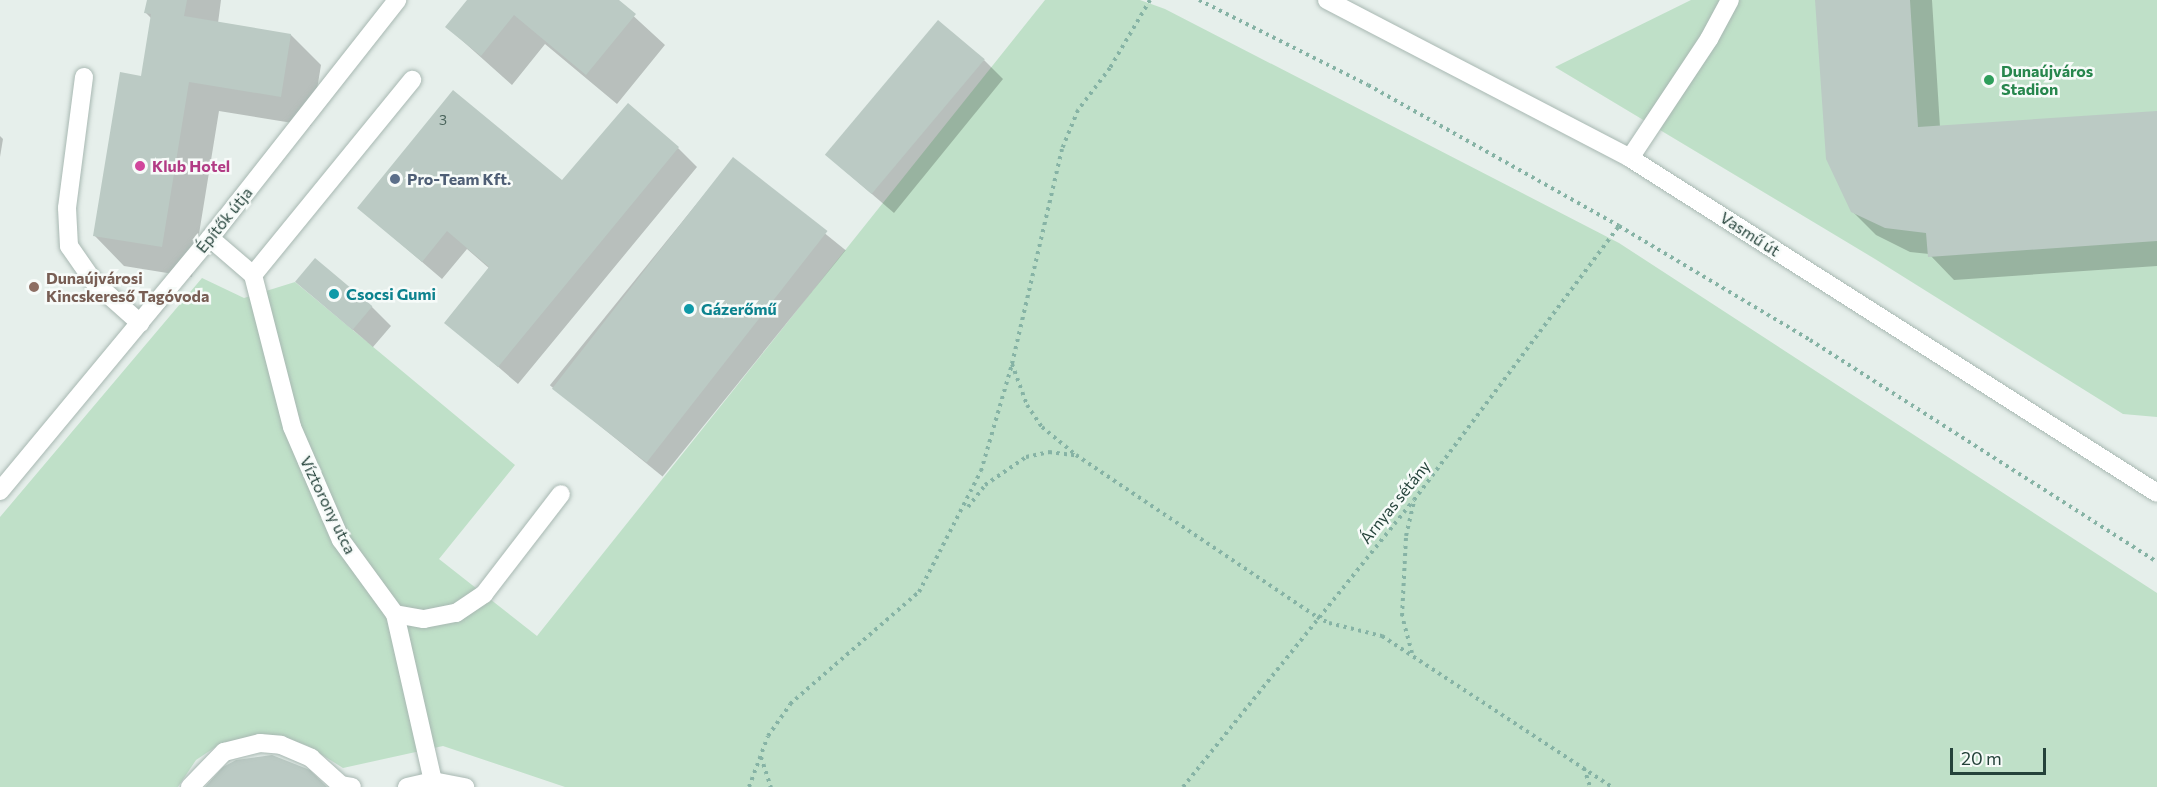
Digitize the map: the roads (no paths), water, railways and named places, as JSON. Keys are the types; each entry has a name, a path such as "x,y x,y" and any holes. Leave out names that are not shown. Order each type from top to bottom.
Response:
{"street":[{"name":"Építők útja","path":"0,491 210,238 398,0"},
{"name":"Vasmű út","path":"1327,0 1630,158 2157,493"},
{"path":"1630,158 1709,39 1730,0"},
{"path":"84,77 67,208 69,246 94,282 140,323"},
{"path":"210,238 253,275 412,80"},
{"name":"Víztorony utca","path":"253,275 292,427 341,540 395,614 431,784"},
{"path":"395,614 424,619 456,613 484,594 561,494"},
{"path":"190,787 224,752 260,743 281,746 311,758 347,786"},
{"path":"406,787 431,784 465,787"}],"place":[{"name":"Dunaújváros Stadion","path":"1989,80"},
{"name":"Klub Hotel","path":"140,166"},
{"name":"Pro-Team Kft.","path":"395,179"},
{"name":"Dunaújvárosi Kincskereső Tagóvoda","path":"34,287"},
{"name":"Csocsi Gumi","path":"334,294"},
{"name":"Gázerőmű","path":"689,309"}]}
